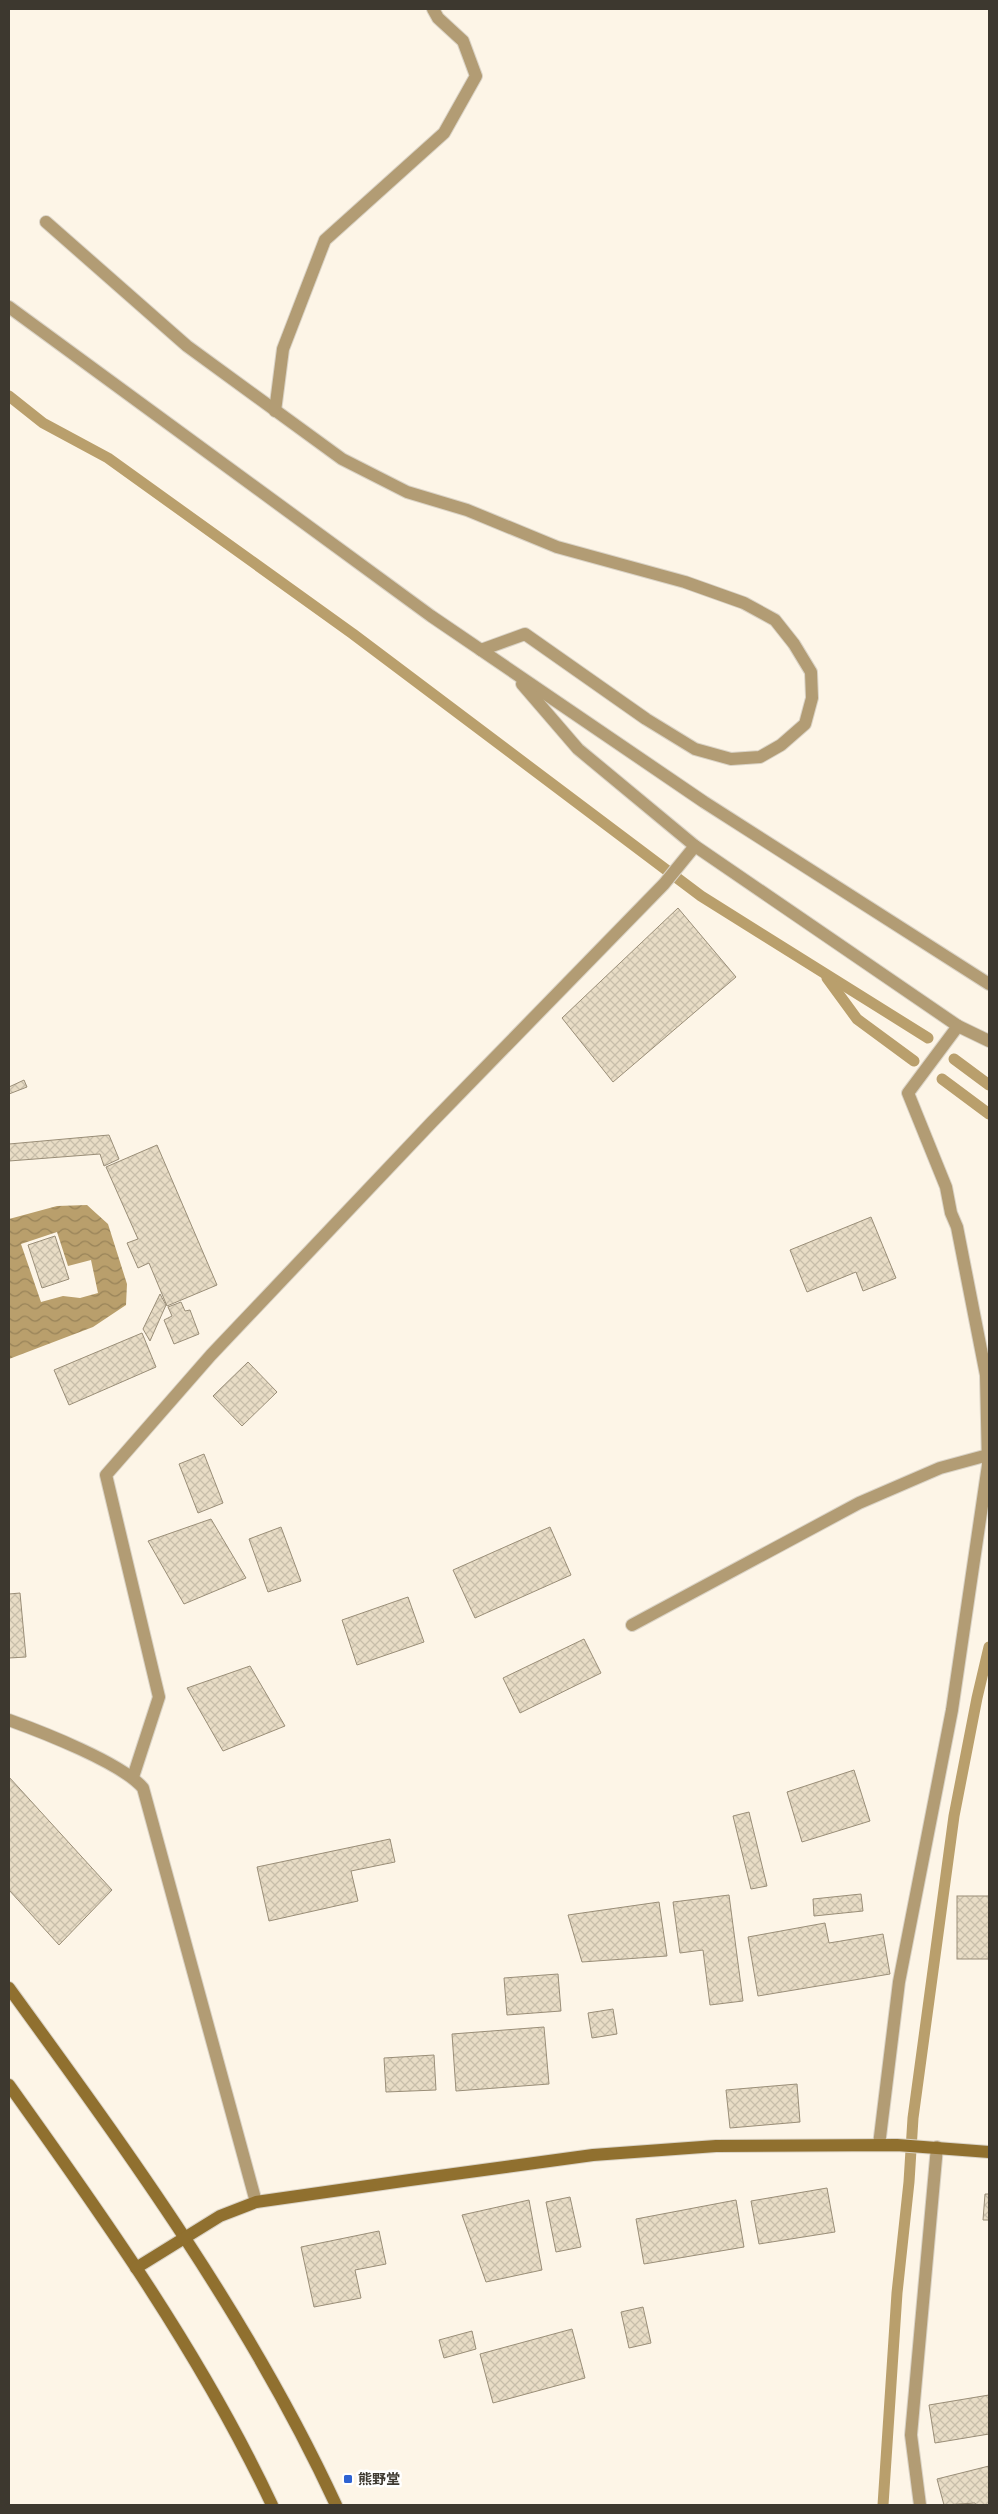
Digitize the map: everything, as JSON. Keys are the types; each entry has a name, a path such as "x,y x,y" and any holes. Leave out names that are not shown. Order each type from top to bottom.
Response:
{"street":[{"path":"275,411 283,349 325,240 444,133 476,76 463,41 438,18 433,9"},
{"path":"46,222 187,346 342,459 407,492 468,510 557,547 685,582 744,603 775,620 794,644 811,672 812,698 805,724 781,745 760,757 731,759 695,749 646,719 525,634 481,650"},
{"path":"9,307 431,616 704,802 989,984"},
{"path":"511,670 578,749 695,846 958,1026 989,1041"},
{"path":"133,1777 159,1697 106,1475 217,1348 425,1129 664,884 695,846"},
{"path":"879,2145 899,1982 952,1710 988,1455 986,1375 958,1227 951,1213 946,1187 908,1093 958,1026"},
{"path":"632,1625 859,1503 940,1468 988,1455"},
{"path":"9,1720 81,1751 133,1777 142,1788 256,2202"},
{"path":"9,1988 101,2114 186,2237 238,2321 317,2464 336,2505"},
{"path":"9,2085 136,2268 198,2368 272,2505"},
{"path":"136,2268 220,2216 256,2202 593,2155 716,2146 897,2145 989,2152"},
{"path":"920,2505 911,2434 931,2147"}],"water":[{"path":"87,1205 108,1224 127,1284 126,1305 93,1327 9,1359 9,1219 57,1206","holes":["57,1232 68,1266 91,1260 98,1293 80,1298 63,1296 41,1302 21,1244"]}],"building":[{"path":"678,908 736,977 613,1082 562,1018"},
{"path":"24,1080 27,1087 9,1094 9,1087"},
{"path":"109,1135 119,1159 104,1166 100,1154 9,1161 9,1144"},
{"path":"157,1145 217,1285 167,1306 149,1263 138,1268 127,1243 138,1239 106,1167"},
{"path":"871,1217 896,1278 863,1291 856,1272 807,1292 790,1250"},
{"path":"55,1236 69,1279 42,1288 28,1245"},
{"path":"160,1294 166,1305 150,1341 143,1329"},
{"path":"181,1302 185,1311 190,1310 199,1334 174,1344 164,1320 172,1316 168,1307"},
{"path":"142,1333 156,1367 69,1405 54,1370"},
{"path":"248,1362 277,1392 242,1426 213,1396"},
{"path":"204,1454 223,1503 198,1513 179,1464"},
{"path":"211,1519 246,1578 184,1604 148,1541"},
{"path":"281,1527 301,1581 268,1592 249,1539"},
{"path":"550,1527 571,1575 475,1618 453,1570"},
{"path":"20,1593 26,1657 9,1658 9,1594"},
{"path":"408,1597 424,1642 357,1665 342,1620"},
{"path":"584,1639 601,1673 520,1713 503,1678"},
{"path":"250,1666 285,1726 223,1751 187,1688"},
{"path":"854,1770 870,1821 802,1842 787,1792"},
{"path":"9,1777 112,1890 59,1945 9,1890"},
{"path":"749,1812 767,1886 751,1889 733,1816"},
{"path":"390,1839 395,1862 351,1871 358,1901 269,1921 257,1867"},
{"path":"861,1894 863,1911 814,1916 813,1899"},
{"path":"729,1895 743,2001 710,2005 703,1950 680,1953 673,1902"},
{"path":"957,1896 989,1896 989,1959 957,1959"},
{"path":"659,1902 667,1956 582,1962 568,1915"},
{"path":"825,1923 829,1943 883,1934 890,1974 758,1996 748,1937"},
{"path":"558,1974 561,2011 507,2015 504,1978"},
{"path":"613,2009 617,2034 592,2038 588,2013"},
{"path":"544,2027 549,2084 456,2091 452,2034"},
{"path":"434,2055 436,2090 386,2092 384,2058"},
{"path":"797,2084 800,2122 730,2128 726,2090"},
{"path":"827,2188 835,2232 759,2244 751,2201"},
{"path":"985,2194 989,2194 989,2220 983,2220"},
{"path":"570,2197 581,2247 556,2252 546,2202"},
{"path":"529,2200 542,2270 486,2282 462,2215"},
{"path":"736,2200 744,2247 644,2264 636,2219"},
{"path":"379,2231 386,2264 355,2270 361,2298 314,2307 301,2247"},
{"path":"643,2307 651,2343 629,2348 621,2312"},
{"path":"572,2329 585,2378 493,2403 480,2354"},
{"path":"472,2331 476,2349 444,2358 439,2340"},
{"path":"989,2395 989,2434 935,2443 929,2405"},
{"path":"989,2466 989,2505 976,2505 975,2503 944,2505 937,2479"}],"waterway":[{"path":"9,396 43,423 108,458 353,634 701,896 928,1038"},
{"path":"827,978 857,1019 914,1061"},
{"path":"954,1059 989,1085"},
{"path":"942,1079 989,1114"},
{"path":"883,2505 897,2293 909,2182 913,2118 954,1816 989,1647"}],"place":[{"name":"熊野堂","path":"348,2479"}]}
